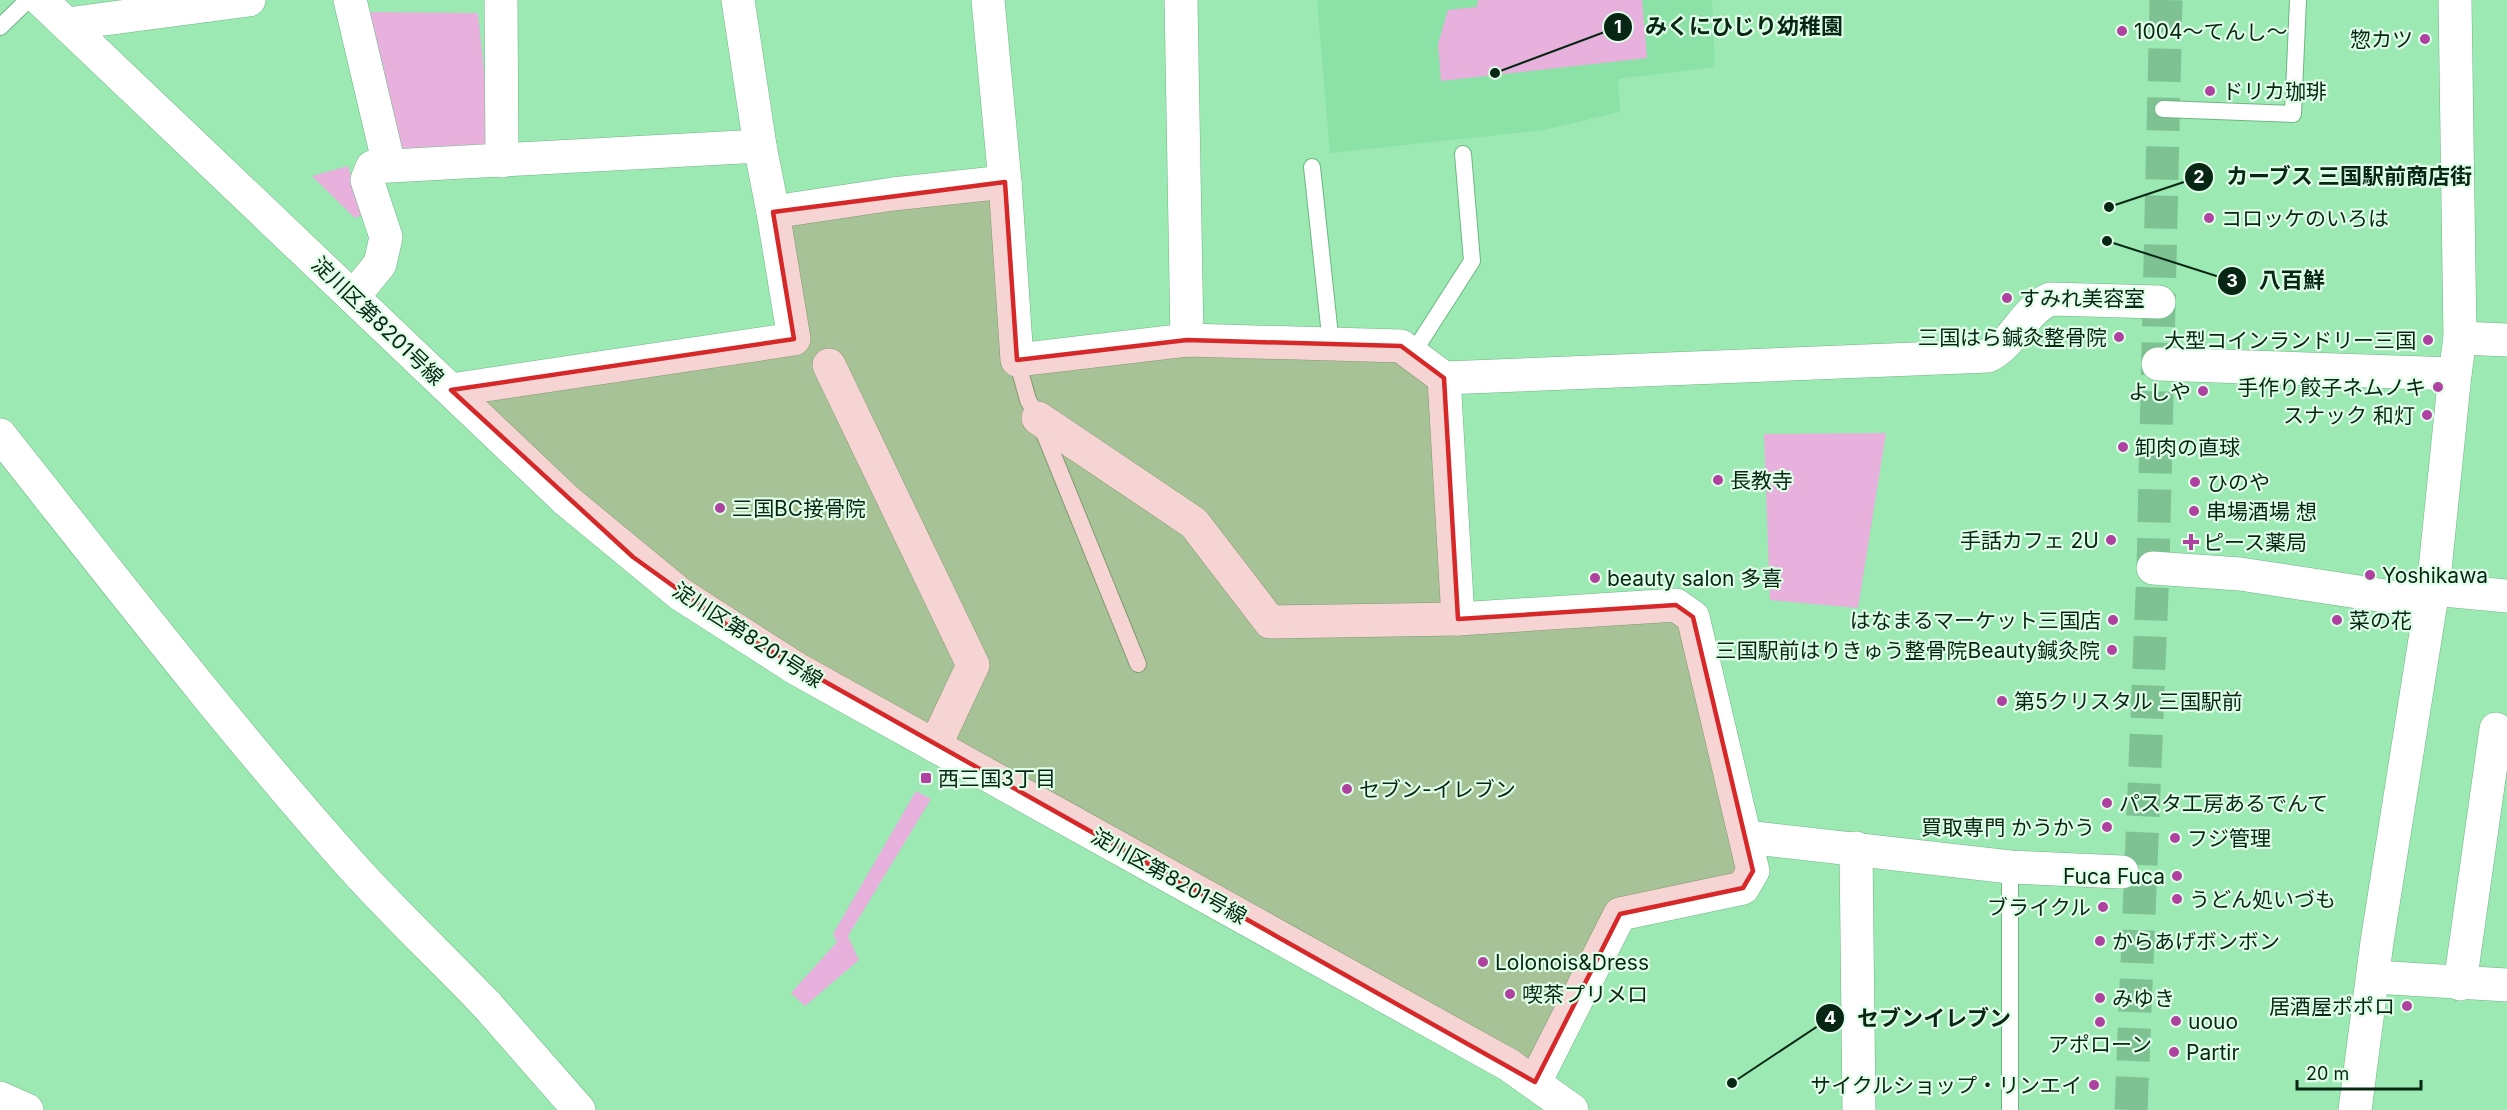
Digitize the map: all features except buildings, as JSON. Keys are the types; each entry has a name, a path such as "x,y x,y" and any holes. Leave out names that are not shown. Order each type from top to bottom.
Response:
{"street":[{"name":"淀川区第8201号線","path":"41,0 566,500 680,594 797,669 1509,1065 1572,1110"},
{"path":"67,24 249,0"},
{"path":"351,0 389,165"},
{"path":"501,0 502,161"},
{"path":"451,390 794,339 760,146 738,0"},
{"path":"988,0 1005,182 1017,360 1187,340 1401,346 1444,378 1988,356 2000,350 2040,304 2050,299 2159,302"},
{"path":"1181,0 1187,340"},
{"path":"2355,1110 2377,942 2432,596 2460,338 2455,0"},
{"path":"353,297 380,264 386,237 367,180 372,166 760,146"},
{"path":"773,212 893,194 1005,182"},
{"path":"2460,338 2507,340"},
{"path":"2158,364 2455,374"},
{"path":"829,365 973,665 935,746"},
{"path":"1444,378 1458,620"},
{"path":"1038,418 1194,523 1270,622 1458,620 1676,605 1693,617 1746,837 1752,871 1743,888 1620,915 1535,1082"},
{"path":"0,435 222,713 352,867 487,1005 579,1110"},
{"path":"2153,568 2240,574 2432,596 2507,596"},
{"path":"2460,984 2496,729"},
{"path":"1746,837 2010,867 2122,872"},
{"path":"1856,848 1859,1110"},
{"path":"2374,977 2460,984 2507,985"},
{"path":"0,1098 27,1110"}],"lane":[{"path":"0,27 28,0"},
{"path":"2163,110 2293,114 2298,0"},
{"path":"1413,353 1472,261 1462,154"},
{"path":"1312,167 1331,345"},
{"path":"1017,360 1028,400 1038,418 1138,664"},
{"path":"2010,867 2010,1110"}],"highlighted area":[{"path":"1005,182 1017,360 1187,340 1401,346 1444,378 1458,619 1676,605 1693,617 1753,871 1743,888 1620,914 1535,1082 737,632 633,557 451,390 794,339 773,212"}],"shaded area":[{"path":"1317,0 1712,0 1715,67 1618,79 1620,112 1544,130 1330,153"},
{"path":"1478,0 1642,0 1647,58 1441,81 1438,44 1448,10 1477,7"},
{"path":"367,12 478,13 492,148 404,154 396,146"},
{"path":"348,166 364,214 355,218 312,176"},
{"path":"1886,433 1858,608 1770,600 1764,434"},
{"path":"916,791 931,799 848,936 859,960 805,1006 791,993 837,942 833,934"}],"tunnel":[{"path":"2131,1110 2153,568 2166,0"}],"place":[{"name":"1004〜てんし〜","path":"2122,31"},
{"name":"惣カツ","path":"2425,39"},
{"name":"みくにひじり幼稚園","path":"1495,73"},
{"name":"ドリカ珈琲","path":"2210,91"},
{"name":"カーブス 三国駅前商店街","path":"2109,207"},
{"name":"コロッケのいろは","path":"2209,218"},
{"name":"八百鮮","path":"2107,241"},
{"name":"すみれ美容室","path":"2007,298"},
{"name":"三国はら鍼灸整骨院","path":"2119,337"},
{"name":"大型コインランドリー三国","path":"2428,340"},
{"name":"手作り餃子ネムノキ","path":"2438,387"},
{"name":"よしや","path":"2203,391"},
{"name":"スナック 和灯","path":"2427,415"},
{"name":"卸肉の直球","path":"2123,447"},
{"name":"長教寺","path":"1718,480"},
{"name":"ひのや","path":"2195,482"},
{"name":"三国BC接骨院","path":"720,508"},
{"name":"串場酒場 想","path":"2194,511"},
{"name":"手話カフェ 2U","path":"2111,540"},
{"name":"ピース薬局","path":"2191,542"},
{"name":"Yoshikawa","path":"2370,575"},
{"name":"beauty salon 多喜","path":"1595,578"},
{"name":"はなまるマーケット三国店","path":"2113,620"},
{"name":"菜の花","path":"2337,620"},
{"name":"三国駅前はりきゅう整骨院Beauty鍼灸院","path":"2112,650"},
{"name":"第5クリスタル 三国駅前","path":"2002,701"},
{"name":"西三国3丁目","path":"926,778"},
{"name":"セブン-イレブン","path":"1347,789"},
{"name":"パスタ工房あるでんて","path":"2107,803"},
{"name":"買取専門 かうかう","path":"2107,827"},
{"name":"フジ管理","path":"2175,838"},
{"name":"Fuca Fuca","path":"2177,876"},
{"name":"うどん処いづも","path":"2177,899"},
{"name":"ブライクル","path":"2103,907"},
{"name":"からあげボンボン","path":"2100,941"},
{"name":"Lolonois&Dress","path":"1483,962"},
{"name":"喫茶プリメロ","path":"1510,994"},
{"name":"みゆき","path":"2100,998"},
{"name":"居酒屋ポポロ","path":"2407,1006"},
{"name":"uouo","path":"2176,1021"},
{"name":"アポローン","path":"2100,1022"},
{"name":"Partir","path":"2174,1052"},
{"name":"セブンイレブン","path":"1732,1083"},
{"name":"サイクルショップ・リンエイ","path":"2094,1085"}]}
